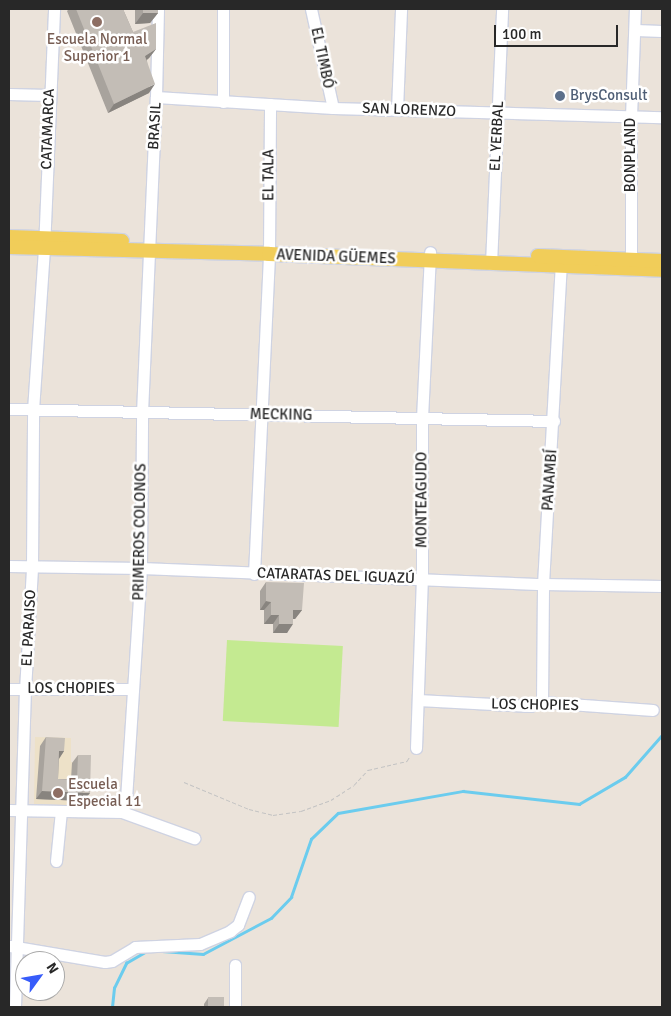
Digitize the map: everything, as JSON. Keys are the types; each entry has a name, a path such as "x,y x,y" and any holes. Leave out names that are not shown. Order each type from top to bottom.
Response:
{"main road":[{"name":"AVENIDA GÜEMES","path":"9,237 44,243 631,265 662,270"},
{"name":"AVENIDA GÜEMES","path":"9,247 44,243"},
{"name":"AVENIDA GÜEMES","path":"631,265 662,261"}],"street":[{"name":"CATAMARCA","path":"44,243 54,9"},
{"name":"BRASIL","path":"148,247 156,98 158,9"},
{"path":"223,9 223,102"},
{"name":"EL TIMBÓ","path":"312,9 333,108"},
{"path":"397,110 401,9"},
{"name":"EL YERBAL","path":"492,259 502,9"},
{"name":"BONPLAND","path":"631,265 631,117 636,9"},
{"path":"635,30 662,31"},
{"path":"9,94 49,95"},
{"name":"SAN LORENZO","path":"156,98 333,108 662,117"},
{"name":"EL TALA","path":"254,574 269,251 270,104"},
{"name":"EL PARAISO","path":"15,1007 12,946 22,810 25,690 32,567 33,410 44,243"},
{"name":"PRIMEROS COLONOS","path":"122,812 126,799 141,568 142,413 148,247"},
{"name":"MONTEAGUDO","path":"416,748 422,578 422,418 429,257"},
{"name":"PANAMBÍ","path":"542,702 543,584 554,421 561,262"},
{"name":"MECKING","path":"9,409 554,421"},
{"name":"CATARATAS DEL IGUAZÚ","path":"9,566 141,568 254,574 422,578 543,584 662,586"},
{"name":"LOS CHOPIES","path":"9,689 133,689"},
{"name":"LOS CHOPIES","path":"418,700 530,706 542,702 653,710"},
{"path":"9,810 122,812 194,838"},
{"path":"56,861 61,811"},
{"path":"12,946 105,962 112,961 135,947 200,944 238,925 248,897"},
{"path":"235,1007 236,966"}],"path":[{"path":"184,782 248,809 273,815 301,811 331,800 354,784 368,770 407,761 416,748"}],"shaded area":[{"path":"35,737 71,738 71,762 90,763 89,806 34,804"}],"green space":[{"path":"227,640 343,646 339,727 223,721"}],"building":[{"path":"76,9 123,9 133,32 156,23 156,49 145,56 155,84 114,104"},
{"path":"143,9 158,9 158,13 143,13"},
{"path":"266,582 304,583 302,610 293,610 293,624 279,624 279,615 271,615 271,602 266,601"},
{"path":"46,737 65,738 64,751 59,751 58,779 77,780 78,755 91,755 90,793 42,791"},
{"path":"208,997 224,997 224,1007 208,1007"}],"waterway":[{"path":"162,951 203,954 271,918 291,897 311,839 338,813 463,791 579,804 625,777 662,735"},
{"path":"112,1007 114,988 126,963 147,951"}],"place":[{"name":"Escuela Normal Superior 1","path":"97,22"},
{"name":"BrysConsult","path":"560,96"},
{"name":"Escuela Especial 11","path":"58,793"}]}
